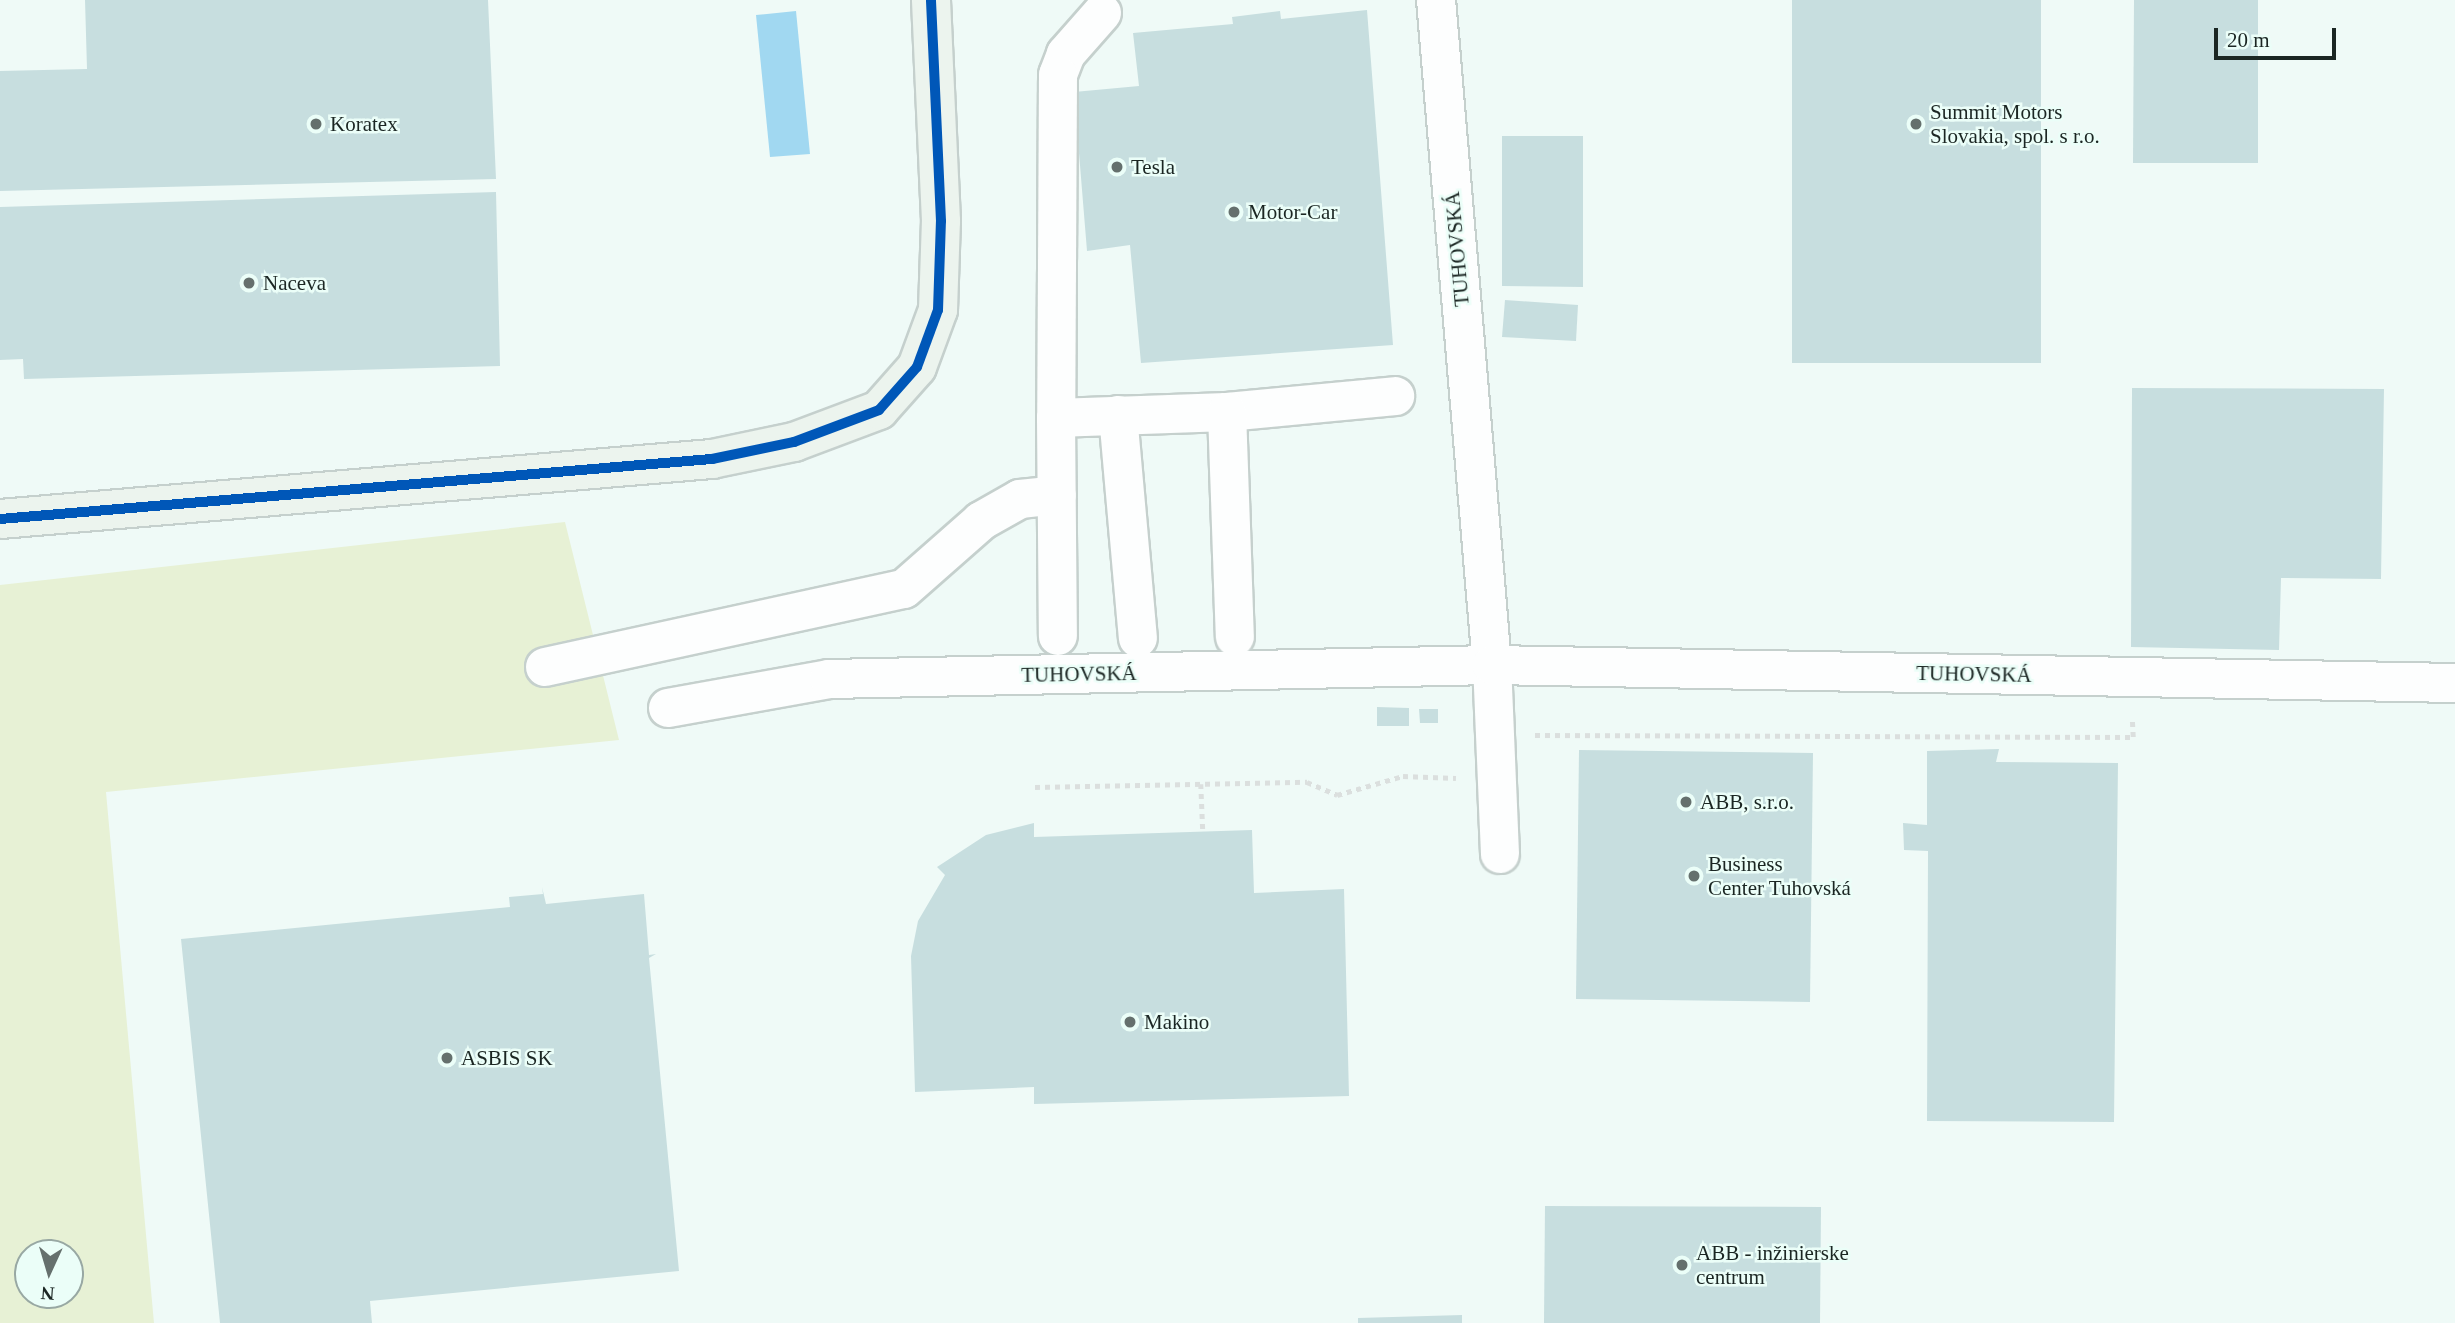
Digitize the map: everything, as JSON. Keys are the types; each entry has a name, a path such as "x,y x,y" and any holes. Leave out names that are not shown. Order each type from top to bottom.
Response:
{"main road":[{"path":"0,519 712,459 794,442 879,410 916,367 938,310 941,221 931,0"}],"lane":[{"name":"TUHOVSKÁ","path":"1436,0 1492,665"},
{"path":"1058,636 1058,75 1066,54 1102,13"},
{"path":"1056,418 1227,412 1395,396"},
{"path":"1227,412 1235,637"},
{"path":"1118,415 1138,638"},
{"path":"545,667 904,589 981,521 1020,499 1057,495"},
{"name":"TUHOVSKÁ","path":"668,708 829,679 1492,665 2455,683"},
{"path":"1492,665 1500,854"}],"path":[{"path":"1495,735 2133,737"},
{"path":"1035,787 1307,782 1337,796 1403,776 1469,778"},
{"path":"1201,784 1203,832"}],"green space":[{"path":"565,522 619,740 106,792 154,1323 0,1323 0,585"}],"water":[{"path":"796,11 810,154 770,157 756,15"}],"building":[{"name":"Koratex","path":"85,0 488,0 496,179 0,191 0,71 87,69"},
{"name":"Summit Motors Slovakia, spol. s r.o.","path":"1792,0 2041,0 2041,363 1792,363"},
{"path":"2134,0 2258,0 2258,163 2133,163"},
{"name":"Motor-Car","path":"1367,10 1393,345 1141,363 1130,245 1087,251 1074,92 1139,86 1133,33 1233,24 1232,17 1280,11 1281,19"},
{"path":"1502,136 1583,136 1583,287 1502,286"},
{"name":"Naceva","path":"496,192 500,366 24,379 23,359 0,360 0,207"},
{"path":"1505,300 1578,305 1576,341 1502,337"},
{"path":"2132,388 2384,389 2381,579 2281,578 2279,650 2131,647"},
{"path":"1377,707 1409,708 1409,726 1377,726"},
{"path":"1419,709 1438,709 1438,723 1420,723"},
{"path":"1999,749 1996,762 2118,763 2114,1122 1927,1121 1928,851 1904,850 1903,823 1927,825 1927,751"},
{"name":"Business Center Tuhovská","path":"1579,750 1813,753 1810,1002 1576,999"},
{"name":"Makino","path":"1034,823 1034,837 1252,830 1254,893 1344,889 1349,1096 1034,1104 1034,1087 915,1092 911,956 918,921 945,875 937,867 986,835"},
{"path":"542,887 546,904 644,894 649,955 656,954 649,958 679,1271 370,1301 372,1323 220,1323 181,939 510,907 509,897 543,894"},
{"name":"ABB - inžinierske centrum","path":"1545,1206 1821,1207 1820,1323 1544,1323"},
{"path":"1462,1315 1462,1323 1358,1323 1358,1318"}],"cycle path":[{"path":"0,519 712,459 794,442 879,410 917,367 938,310 941,221 931,0"}],"place":[{"name":"Koratex","path":"316,124"},
{"name":"Summit Motors Slovakia, spol. s r.o.","path":"1916,124"},
{"name":"Tesla","path":"1117,167"},
{"name":"Motor-Car","path":"1234,212"},
{"name":"Naceva","path":"249,283"},
{"name":"ABB, s.r.o.","path":"1686,802"},
{"name":"Business Center Tuhovská","path":"1694,876"},
{"name":"Makino","path":"1130,1022"},
{"name":"ASBIS SK","path":"447,1058"},
{"name":"ABB - inžinierske centrum","path":"1682,1265"}]}
